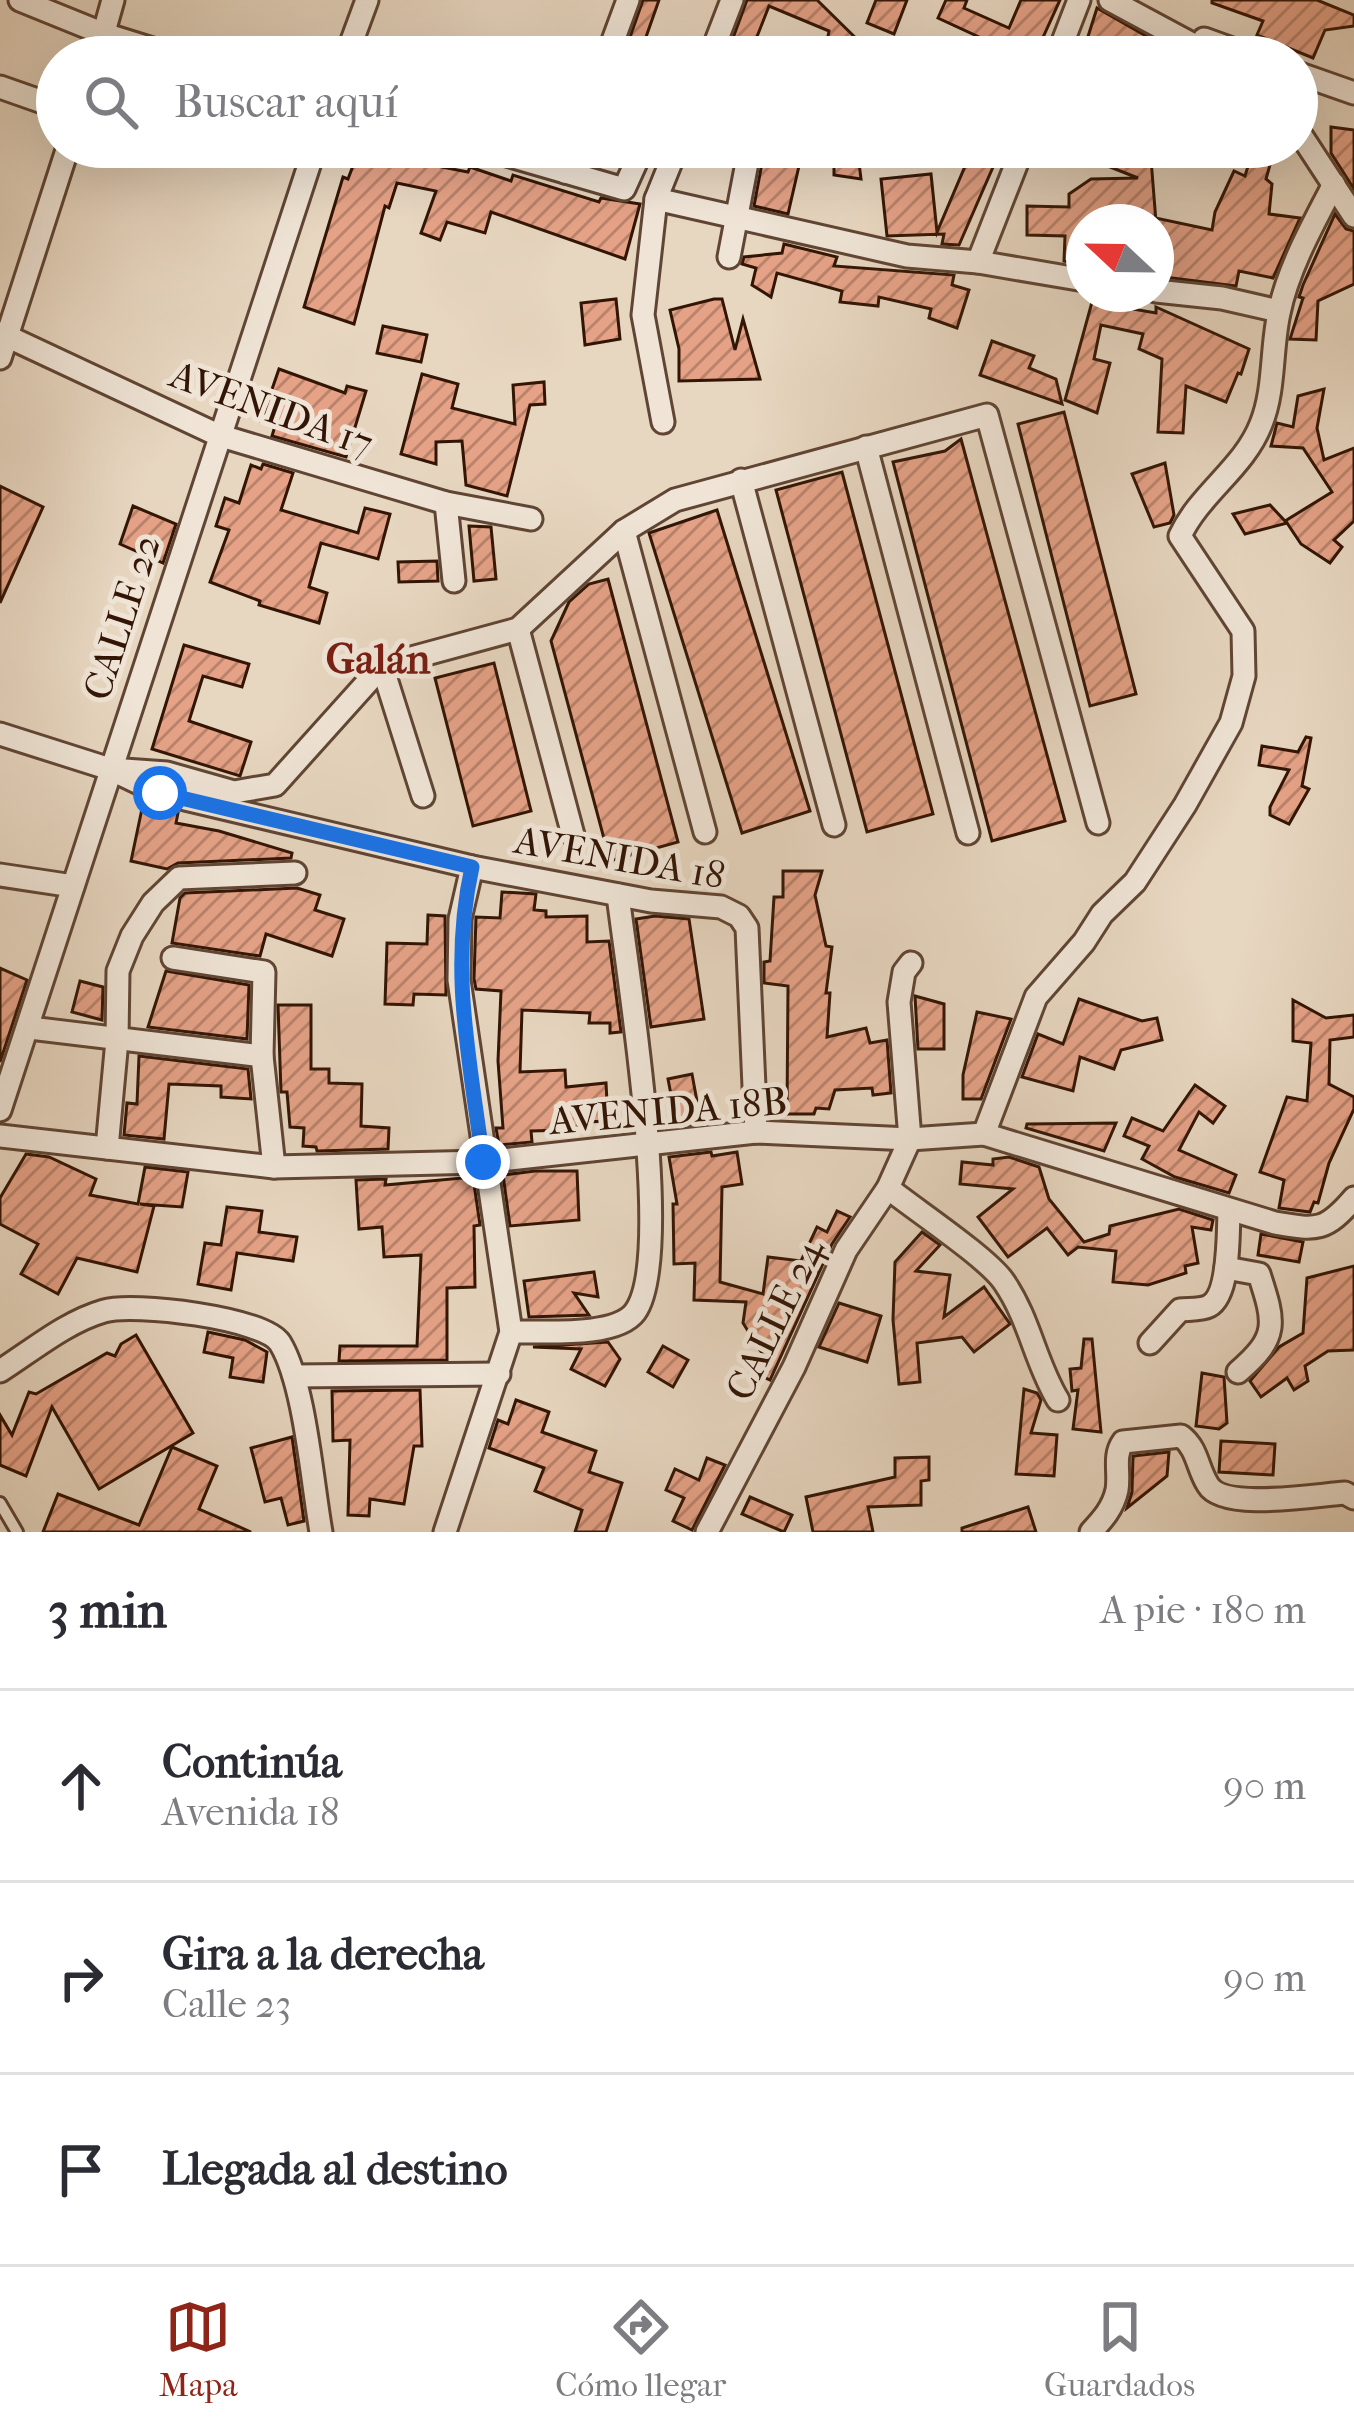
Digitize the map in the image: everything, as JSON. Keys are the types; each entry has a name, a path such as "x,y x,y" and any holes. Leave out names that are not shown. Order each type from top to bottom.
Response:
{"street":[{"path":"20,0 110,36"},
{"path":"104,34 113,0"},
{"path":"354,36 367,0"},
{"path":"615,36 628,0"},
{"path":"718,36 732,0"},
{"path":"1065,36 1079,0"},
{"path":"1110,0 1179,36"},
{"path":"1147,18 1196,36"},
{"path":"1318,80 1354,93"},
{"path":"0,86 36,99"},
{"path":"1318,161 1354,216"},
{"path":"2,342 61,168"},
{"name":"CALLE 22","path":"0,1110 308,168"},
{"path":"551,168 624,189 634,168"},
{"path":"565,172 566,168"},
{"path":"663,422 643,315 656,199 669,168"},
{"path":"729,257 746,168"},
{"path":"978,262 1015,168"},
{"path":"1334,184 1279,311 1264,417 1252,446 1190,514 1180,536 1243,631 1244,676 1231,723 1135,882 1102,914 1036,997 984,1134 1275,1223 1321,1228 1338,1218 1354,1198"},
{"path":"656,199 907,256 1066,277"},
{"path":"1174,293 1279,311"},
{"name":"AVENIDA 17","path":"2,342 218,435 446,503 531,519"},
{"path":"110,769 167,772 234,792 275,785 382,666 518,629 624,531 675,500 987,415 1098,823"},
{"path":"866,447 968,833"},
{"path":"741,479 834,825"},
{"path":"446,503 454,580"},
{"path":"624,531 706,832"},
{"path":"518,629 573,835"},
{"path":"382,666 423,796"},
{"name":"AVENIDA 18","path":"0,734 110,769 160,793 472,867 618,895 721,907 739,916 747,928 756,1132"},
{"path":"445,1532 511,1332 459,980 460,919 472,867"},
{"path":"107,1148 118,971 132,936 154,903 178,878 295,873"},
{"path":"2,882 73,886"},
{"path":"511,1332 621,1324 635,1312 646,1282 649,1144 618,895"},
{"path":"173,958 264,971 262,1057 274,1167"},
{"path":"910,1139 899,1002 904,972 911,963"},
{"path":"30,1028 262,1057"},
{"name":"AVENIDA 18B","path":"0,1136 274,1167 483,1162 756,1132 910,1139 984,1134"},
{"name":"CALLE 24","path":"707,1532 794,1366 846,1250 888,1188 910,1139"},
{"path":"888,1188 1002,1278 1034,1336 1040,1372 1058,1400"},
{"path":"1150,1343 1180,1310 1208,1307 1219,1298 1229,1211"},
{"path":"1226,1268 1259,1274 1270,1307 1271,1335 1260,1353 1238,1372"},
{"path":"0,1371 80,1320 108,1309 135,1308 256,1325 278,1340 294,1376 321,1532"},
{"path":"294,1376 499,1374"},
{"path":"1091,1532 1109,1512 1117,1489 1118,1448 1123,1442 1181,1436 1192,1443 1209,1488 1227,1501 1345,1493 1354,1498"}],"lane":[{"path":"0,1503 17,1532"}],"building":[{"path":"643,0 659,0 646,36 630,36"},
{"path":"747,0 817,0 854,36 828,36 829,31 769,6 757,36 734,36"},
{"path":"876,0 907,0 894,34 867,23"},
{"path":"946,0 967,0 964,8 1009,28 1021,0 1060,0 1044,36 977,36 938,18"},
{"path":"1317,0 1354,15 1354,26 1325,30 1318,46 1318,36 1259,36 1263,21 1212,3"},
{"path":"1097,8 1146,36 1088,36"},
{"path":"1331,127 1354,130 1354,189 1331,153"},
{"path":"352,168 468,172 473,168 511,181 513,175 599,202 601,198 640,204 625,259 491,212 485,233 447,222 440,240 421,233 436,191 397,183 389,208 385,206 354,324 304,307 343,177 348,179"},
{"path":"761,168 799,168 788,214 754,206"},
{"path":"834,168 860,168 861,179 834,175"},
{"path":"964,168 993,168 959,245 942,244 944,234 887,236 881,179 931,174 937,232"},
{"path":"1113,168 1152,168 1155,204 1069,204 1069,194 1091,179 1138,178"},
{"path":"1247,168 1269,168 1269,214 1300,218 1273,278 1239,271 1236,286 1174,278 1174,222 1212,230 1234,171 1245,176"},
{"path":"1027,206 1066,207 1066,261 1065,236 1027,235"},
{"path":"1335,214 1346,229 1354,231 1354,284 1318,301 1316,340 1290,339 1303,285"},
{"path":"784,244 837,257 834,266 954,275 952,285 969,290 957,328 929,318 931,309 879,297 878,306 840,302 842,291 777,273 771,297 752,285 756,268 742,264 744,257 782,253"},
{"path":"616,299 620,339 585,345 581,303"},
{"path":"722,299 735,350 743,319 760,379 679,381 679,349 670,310"},
{"path":"1089,312 1167,312 1249,349 1226,402 1186,386 1183,433 1158,432 1162,359 1139,349 1143,334 1101,325 1094,359 1110,363 1097,413 1065,400"},
{"path":"383,326 427,335 421,362 377,353"},
{"path":"992,341 1034,356 1029,368 1056,379 1062,404 980,375"},
{"path":"279,369 345,393 347,386 366,391 346,457 272,436 275,426 261,421"},
{"path":"422,374 458,384 452,408 515,424 513,385 544,382 545,404 530,405 507,496 466,485 462,441 436,442 436,464 401,454"},
{"path":"1324,389 1317,428 1324,460 1354,448 1354,521 1334,540 1342,547 1330,563 1301,544 1287,523 1245,534 1233,514 1270,505 1285,521 1332,492 1303,448 1271,446 1277,423 1293,427 1298,396"},
{"path":"1064,412 1136,694 1090,706 1018,424"},
{"path":"961,439 1065,821 992,841 893,462 945,451"},
{"path":"1165,463 1174,515 1170,523 1154,527 1132,474"},
{"path":"263,464 293,473 281,510 358,533 365,508 390,514 378,559 321,543 309,587 327,593 319,623 259,605 260,601 210,582 229,530 216,526 225,498 239,503 251,465 261,469"},
{"path":"842,472 933,814 867,832 776,490"},
{"path":"0,486 43,507 0,603"},
{"path":"133,506 176,524 163,563 120,544"},
{"path":"717,510 810,811 742,833 649,533"},
{"path":"469,526 491,527 496,579 474,581"},
{"path":"437,561 438,581 399,582 398,562"},
{"path":"608,579 678,842 610,861 551,641 569,602 589,584"},
{"path":"184,645 249,664 242,687 203,676 189,721 251,742 240,776 152,749"},
{"path":"494,663 531,811 473,826 435,678"},
{"path":"1306,737 1311,738 1302,786 1309,789 1289,824 1270,815 1270,807 1289,770 1259,765 1262,746 1298,752"},
{"path":"147,803 178,813 176,823 292,853 291,858 178,863 167,869 131,861"},
{"path":"783,871 822,871 815,895 826,946 832,947 827,1037 866,1028 870,1043 887,1040 891,1093 873,1095 872,1088 835,1090 829,1109 787,1114 788,986 764,983 774,897 783,897"},
{"path":"297,888 320,895 315,910 344,919 332,956 266,934 260,956 172,943 185,893"},
{"path":"502,892 536,894 534,910 546,911 546,917 587,916 587,942 609,941 621,1032 610,1033 610,1023 589,1023 590,1013 522,1010 520,1072 565,1070 566,1087 606,1083 608,1121 531,1131 532,1142 499,1145 496,1128 503,1128 498,1061 501,991 476,989 474,979 476,917 500,918"},
{"path":"428,915 445,916 446,995 414,994 413,1005 385,1004 387,943 427,944"},
{"path":"636,919 689,919 704,1019 651,1027"},
{"path":"0,968 27,980 0,1062"},
{"path":"166,971 249,985 247,1039 148,1027"},
{"path":"80,981 103,987 102,1020 72,1012"},
{"path":"915,996 944,1004 944,1049 918,1049"},
{"path":"1079,999 1142,1021 1157,1018 1162,1040 1121,1050 1114,1069 1080,1057 1073,1091 1022,1077 1038,1034 1063,1044"},
{"path":"1293,1000 1326,1018 1354,1015 1354,1037 1330,1040 1329,1084 1354,1097 1354,1109 1329,1163 1318,1203 1314,1202 1310,1212 1279,1208 1284,1180 1260,1172 1287,1097 1307,1101 1311,1043 1293,1041"},
{"path":"278,1005 311,1005 311,1069 329,1069 329,1083 362,1084 361,1126 389,1128 388,1149 317,1151 303,1146 304,1128 290,1127 287,1092 281,1092"},
{"path":"977,1012 1011,1019 981,1099 963,1099 963,1075"},
{"path":"139,1056 248,1069 251,1099 221,1097 221,1086 169,1084 164,1139 124,1135 127,1103 137,1104"},
{"path":"692,1074 701,1123 677,1126 668,1079"},
{"path":"1195,1085 1225,1106 1213,1123 1199,1112 1179,1150 1236,1175 1229,1193 1175,1177 1142,1159 1149,1146 1124,1136 1132,1118 1163,1131"},
{"path":"1116,1123 1104,1151 1026,1128 1027,1124"},
{"path":"711,1152 712,1156 737,1152 742,1184 722,1187 720,1282 763,1294 768,1257 801,1261 817,1227 827,1232 837,1211 850,1217 832,1244 770,1380 753,1372 763,1355 743,1323 746,1302 694,1300 695,1263 674,1264 673,1204 677,1204 669,1157"},
{"path":"26,1154 49,1157 96,1179 90,1195 138,1204 145,1167 188,1172 182,1207 140,1204 154,1206 137,1272 77,1258 58,1294 21,1274 38,1244 0,1224 0,1198"},
{"path":"1009,1157 1039,1167 1049,1199 1084,1242 1109,1234 1110,1226 1179,1209 1213,1220 1211,1230 1192,1227 1198,1263 1185,1266 1186,1273 1148,1285 1113,1282 1116,1251 1078,1247 1068,1255 1047,1228 1008,1257 978,1217 1013,1189 960,1184 962,1162 993,1165 993,1159"},
{"path":"577,1171 579,1220 510,1226 503,1175"},
{"path":"473,1177 480,1225 474,1226 475,1287 447,1288 447,1360 339,1361 340,1346 417,1346 421,1255 384,1257 382,1227 359,1229 356,1180 386,1179 385,1185"},
{"path":"227,1207 262,1211 259,1232 297,1237 293,1261 237,1253 231,1290 198,1284 205,1243 221,1245"},
{"path":"922,1232 940,1245 916,1271 950,1275 944,1317 984,1287 1010,1324 974,1352 962,1337 917,1343 920,1382 899,1384 893,1320 895,1262"},
{"path":"1261,1234 1303,1242 1299,1262 1258,1255"},
{"path":"1354,1266 1354,1350 1328,1351 1305,1366 1308,1381 1294,1390 1287,1378 1261,1397 1250,1381 1279,1347 1303,1333 1307,1278"},
{"path":"594,1272 598,1297 574,1293 589,1315 529,1317 524,1281"},
{"path":"839,1303 881,1316 867,1362 819,1347"},
{"path":"208,1332 245,1340 267,1352 263,1382 230,1377 233,1358 204,1352"},
{"path":"136,1335 193,1433 99,1489 52,1407 26,1476 0,1465 0,1415 12,1435 29,1392 36,1394 107,1353 115,1356 121,1344"},
{"path":"1084,1339 1092,1339 1101,1432 1073,1429 1078,1390 1072,1391 1070,1369 1081,1368"},
{"path":"608,1342 620,1359 605,1386 571,1369 581,1349 533,1347"},
{"path":"663,1346 688,1360 673,1387 648,1372"},
{"path":"1202,1373 1224,1377 1227,1423 1219,1429 1196,1426"},
{"path":"1024,1389 1037,1393 1041,1400 1031,1433 1057,1435 1054,1476 1016,1474"},
{"path":"420,1390 422,1446 414,1446 404,1504 370,1499 369,1516 348,1515 350,1440 333,1441 332,1391"},
{"path":"516,1400 549,1412 542,1432 596,1451 589,1472 622,1483 606,1532 575,1532 582,1510 535,1491 544,1468 489,1448 498,1420 508,1424"},
{"path":"292,1437 304,1521 288,1525 281,1498 265,1502 251,1448"},
{"path":"1221,1441 1275,1444 1273,1475 1219,1472"},
{"path":"172,1447 217,1466 199,1509 251,1532 43,1532 58,1494 139,1525"},
{"path":"1169,1452 1167,1476 1127,1508 1133,1456"},
{"path":"929,1457 929,1480 921,1481 921,1505 868,1507 873,1532 813,1532 806,1497 895,1477 895,1458"},
{"path":"707,1458 725,1465 692,1530 673,1521 684,1498 666,1490 675,1469 699,1480"},
{"path":"750,1497 792,1515 784,1532 742,1514"},
{"path":"1028,1507 1036,1532 962,1532 962,1528"}],"district":[{"name":"Galán","path":"378,658"}],"route":[{"path":"160,793 472,867 460,919 459,980 483,1162"}]}
